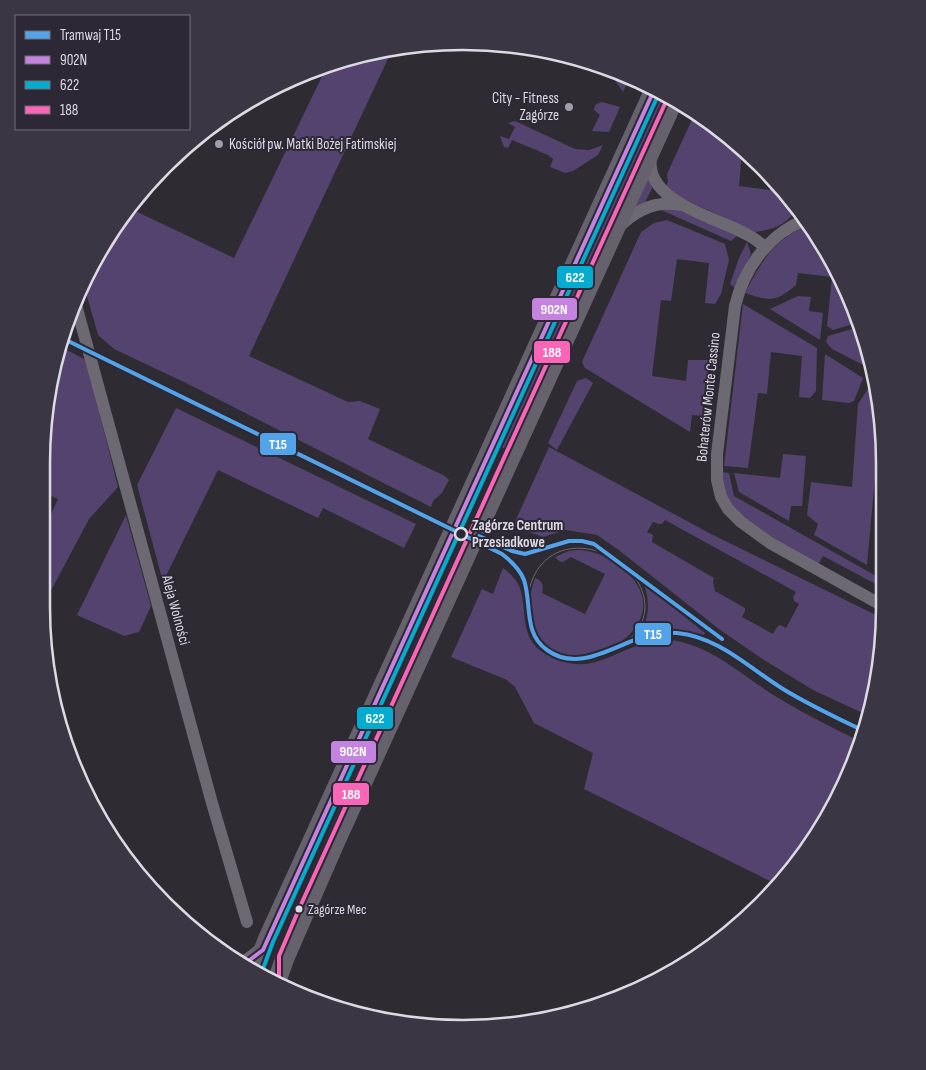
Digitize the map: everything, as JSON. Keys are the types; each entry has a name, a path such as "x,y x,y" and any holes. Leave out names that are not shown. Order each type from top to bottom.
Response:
{"main road":[{"path":"257,966 651,96"},
{"path":"278,976 336,841 671,106"},
{"path":"480,474 499,484"}],"street":[{"path":"652,150 650,168 655,181 665,193 685,206 744,233 765,247"},
{"path":"614,233 628,218 649,207 665,203 685,206"},
{"name":"Bohaterów Monte Cassino","path":"799,223 778,235 765,247 739,289 735,306 717,454 716,468 721,497 728,509 741,522 770,543 876,602"},
{"name":"Aleja Wolności","path":"78,313 212,803 247,922"},
{"path":"249,960 263,950"},
{"path":"285,958 285,979"}],"shaded area":[{"path":"389,57 249,356 348,402 360,401 380,409 368,439 445,476 449,480 442,493 433,501 431,507 188,384 114,349 98,335 86,294 105,256 136,211 234,258 323,75 356,64"},
{"path":"614,78 627,84 623,92"},
{"path":"658,99 665,103 507,449 500,447"},
{"path":"602,102 620,107 609,132 592,131 600,115 594,110 595,107"},
{"path":"692,120 714,135 741,158 739,186 770,190 770,187 793,214 785,222 774,228 755,232 673,194 665,188 668,182 667,174"},
{"path":"515,121 575,149 589,150 603,145 598,155 573,171 565,173 550,167 553,159 548,155 512,140 508,148 504,147 500,136 509,139 515,127 508,123"},
{"path":"647,175 653,186 644,205 631,211"},
{"path":"675,208 737,236 731,241 661,210"},
{"path":"667,220 725,244 729,260 721,294 715,304 705,303 709,263 677,259 671,301 661,300 652,376 686,381 688,360 709,360 702,416 692,415 690,432 585,368 582,362 641,232 654,223"},
{"path":"802,227 821,256 831,277 798,273 796,285 783,295 772,299 760,298 745,293 770,253"},
{"path":"747,242 751,254 735,288 730,284"},
{"path":"832,278 852,324 833,330 827,326"},
{"path":"798,296 811,297 809,311 823,313 820,340 770,309"},
{"path":"743,304 817,348 816,391 810,398 799,397 802,356 771,352 767,394 758,393 748,468 724,466"},
{"path":"853,329 864,366 832,349 826,342 828,336"},
{"path":"66,350 86,360 118,487 89,519 50,592 50,516 58,499 50,495 51,436 58,382"},
{"path":"825,354 863,378 854,401 849,403 822,400"},
{"path":"586,378 593,383 557,450 548,443 577,381"},
{"path":"869,387 875,436 876,477 867,565 814,535 818,524 807,515 811,482 852,487 858,404"},
{"path":"176,408 416,524 404,548 323,508 318,518 218,470 163,582 137,485"},
{"path":"549,447 713,535 876,615 872,661 862,713 813,690 764,660 719,629 597,535 566,530 543,537 513,526","holes":["665,520 796,592 793,597 794,601 799,604 786,628 780,625 773,634 742,617 745,608 715,591 714,578 652,542 653,535 647,532 653,522 662,524"]},
{"path":"783,454 806,456 802,506 791,506 789,521 739,492 734,473 780,478"},
{"path":"721,472 729,473 734,496 876,576 876,584 823,556 818,565 783,544 742,516 727,499"},
{"path":"126,515 151,606 139,632 124,636 77,615"},
{"path":"578,550 601,555 622,567 633,579 643,599 640,619 629,635 611,648 590,655 568,655 549,647 535,630 530,611 531,591 535,578 542,584 542,593 585,614 605,574 571,557 563,562 555,557 569,551"},
{"path":"503,568 513,577 520,588 526,627 533,644 551,657 566,663 593,663 642,644 659,640 687,643 715,656 790,705 854,739 845,765 821,814 791,858 771,882 584,789 593,753 534,723 515,687 507,680 451,657 482,589 493,594"},
{"path":"646,586 705,633 703,636 688,631 672,630 656,631 641,635 640,633 648,611"}],"tram line":[{"name":"T15","path":"69,341 502,554 515,566 524,580 531,627 534,635 539,643 558,656 582,659 649,635 677,633 692,636 720,647 793,695 858,728"},
{"name":"T15","path":"479,536 512,551 525,554 569,541 582,541 594,544 722,639"},
{"path":"527,606 530,588 536,573 544,561 556,553 569,549 584,548 616,559"},
{"path":"616,649 628,641 637,631 645,610 641,588 625,566"}],"transit line":[{"name":"902N","path":"249,960 263,950 651,96"},
{"name":"622","path":"263,969 273,942 657,98"},
{"name":"188","path":"279,976 279,956 299,909 665,103"}],"place":[{"name":"City - Fitness Zagórze","path":"569,107"},
{"name":"Kościół pw. Matki Bożej Fatimskiej","path":"219,144"},
{"name":"Zagórze Centrum Przesiadkowe","path":"461,534"},
{"name":"Zagórze Mec","path":"299,909"}]}
